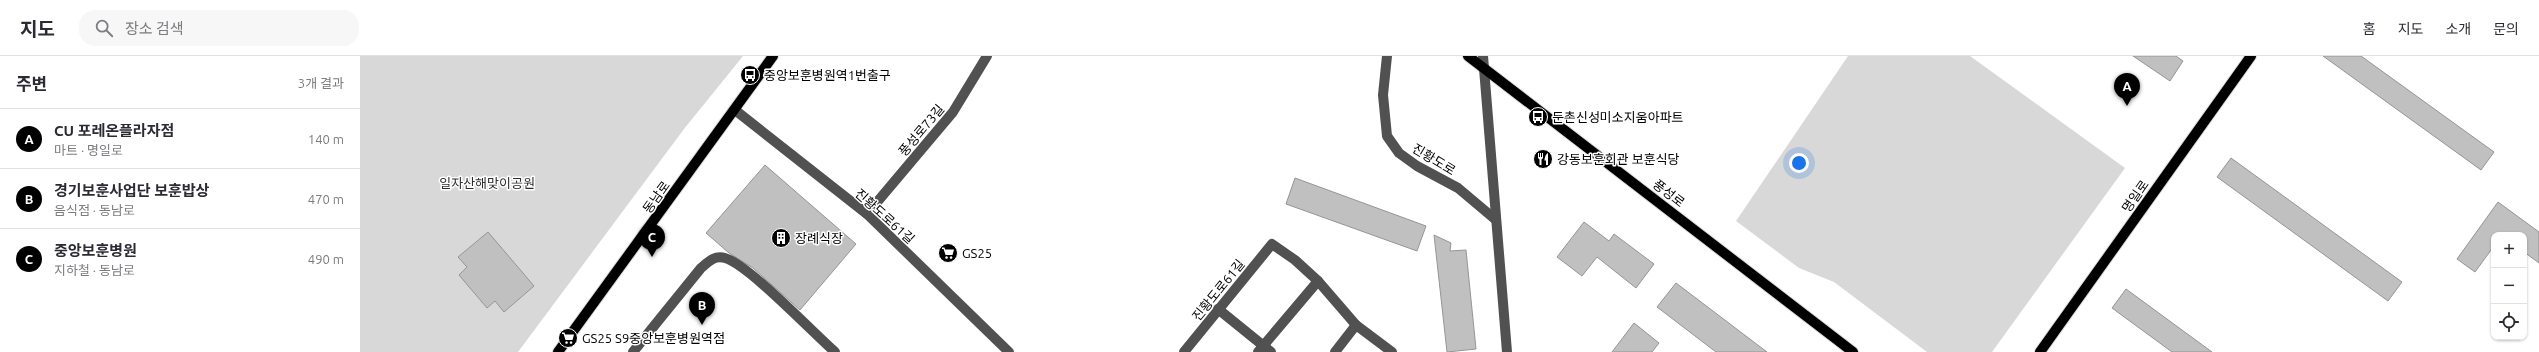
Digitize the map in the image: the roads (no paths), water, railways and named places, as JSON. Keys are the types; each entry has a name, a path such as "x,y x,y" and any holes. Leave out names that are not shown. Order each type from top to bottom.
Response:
{"main road":[{"name":"동남로","path":"558,352 773,56"},
{"name":"풍성로","path":"1468,56 1853,352"},
{"name":"명일로","path":"2040,352 2251,56"}],"street":[{"name":"풍성로73길","path":"867,214 953,112 987,56"},
{"name":"진황도로","path":"1387,56 1383,95 1387,136 1399,153 1417,166 1458,188 1496,220"},
{"path":"1483,56 1507,352"},
{"name":"진황도로61길","path":"735,110 867,214 1009,352"},
{"name":"진황도로61길","path":"1184,352 1272,244 1295,260 1318,281"},
{"path":"633,352 701,268 712,258 724,258 750,274 835,352"},
{"path":"1218,309 1265,350 1318,281 1356,325 1392,352"},
{"path":"1335,352 1356,325"}],"place":[{"name":"중앙보훈병원역1번출구","path":"750,75"},
{"name":"CU 포레온플라자점","path":"2127,106"},
{"name":"둔촌신성미소지움아파트","path":"1538,117"},
{"name":"강동보훈회관 보훈식당","path":"1543,159"},
{"name":"장례식장","path":"781,238"},
{"name":"GS25","path":"948,253"},
{"name":"중앙보훈병원","path":"652,257"},
{"name":"경기보훈사업단 보훈밥상","path":"702,325"},
{"name":"GS25 S9중앙보훈병원역점","path":"568,338"}],"park label":[{"name":"일자산해맞이공원","path":"487,183"}]}
